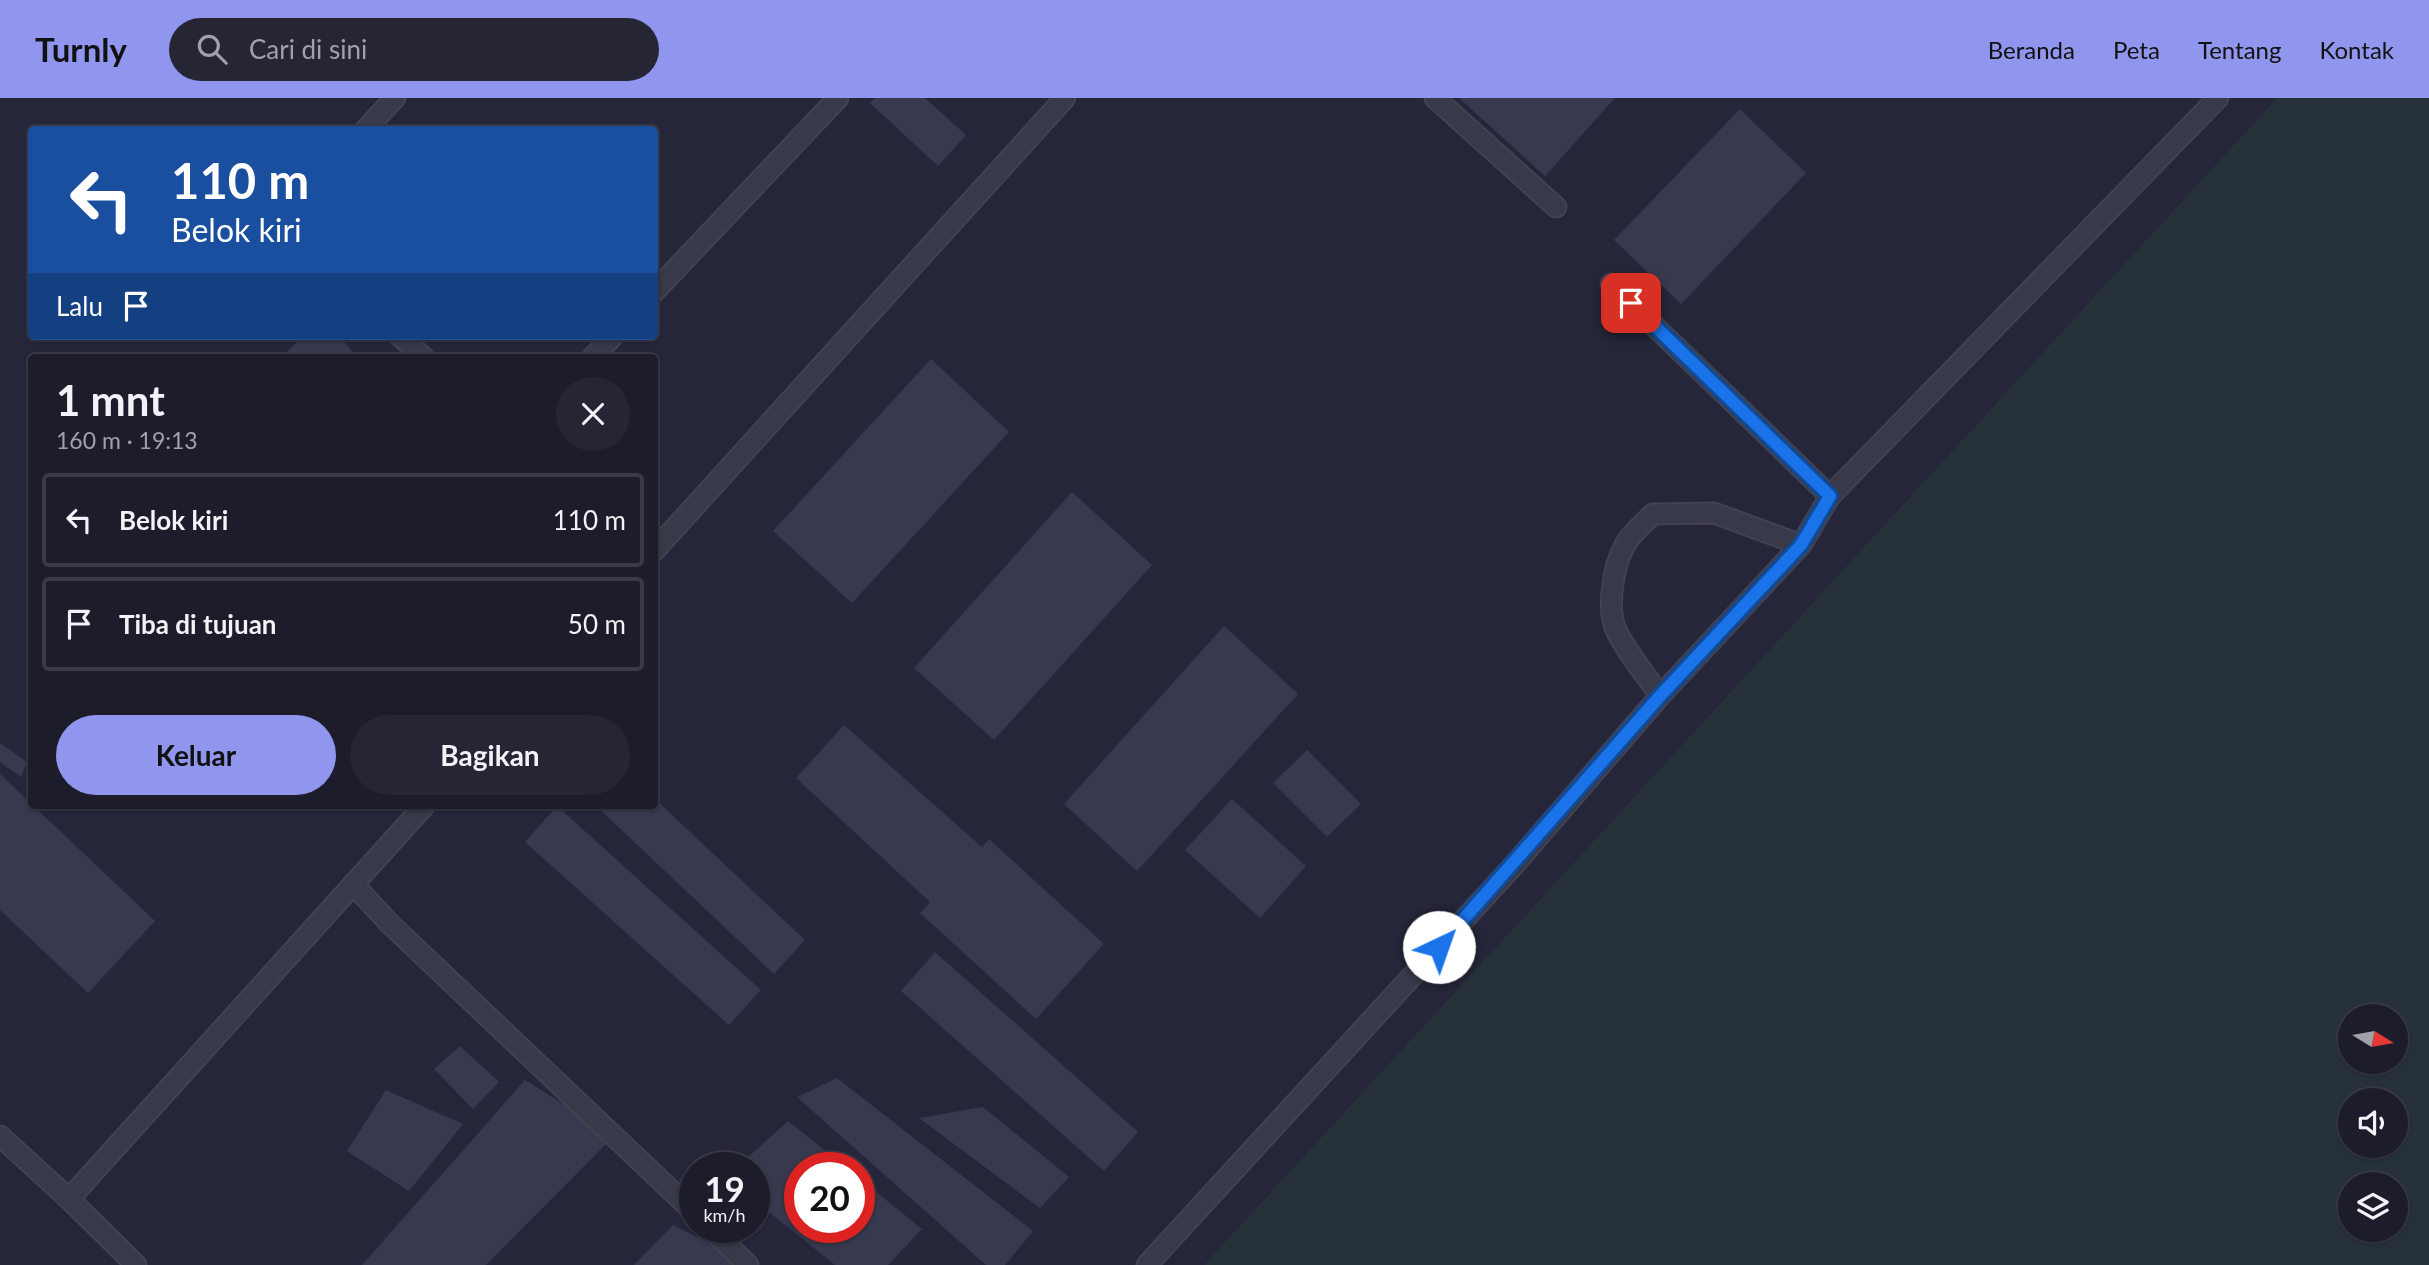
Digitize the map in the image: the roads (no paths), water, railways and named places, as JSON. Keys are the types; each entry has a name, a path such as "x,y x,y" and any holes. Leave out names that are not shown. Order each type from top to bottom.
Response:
{"lane":[{"path":"369,126 395,98"},
{"path":"658,288 838,98"},
{"path":"658,547 1065,98"},
{"path":"1435,98 1556,207"},
{"path":"1147,1265 1505,875 1660,696 1801,545 1830,496 2218,98"},
{"path":"1611,284 1830,496"},
{"path":"405,340 421,354"},
{"path":"596,354 609,340"},
{"path":"1660,696 1616,631 1613,617 1615,574 1624,546 1633,535 1653,514 1714,513 1801,545"},
{"path":"69,1199 421,809"},
{"path":"354,884 388,923 679,1198"},
{"path":"0,1136 136,1265"},
{"path":"725,1243 748,1265"}]}
